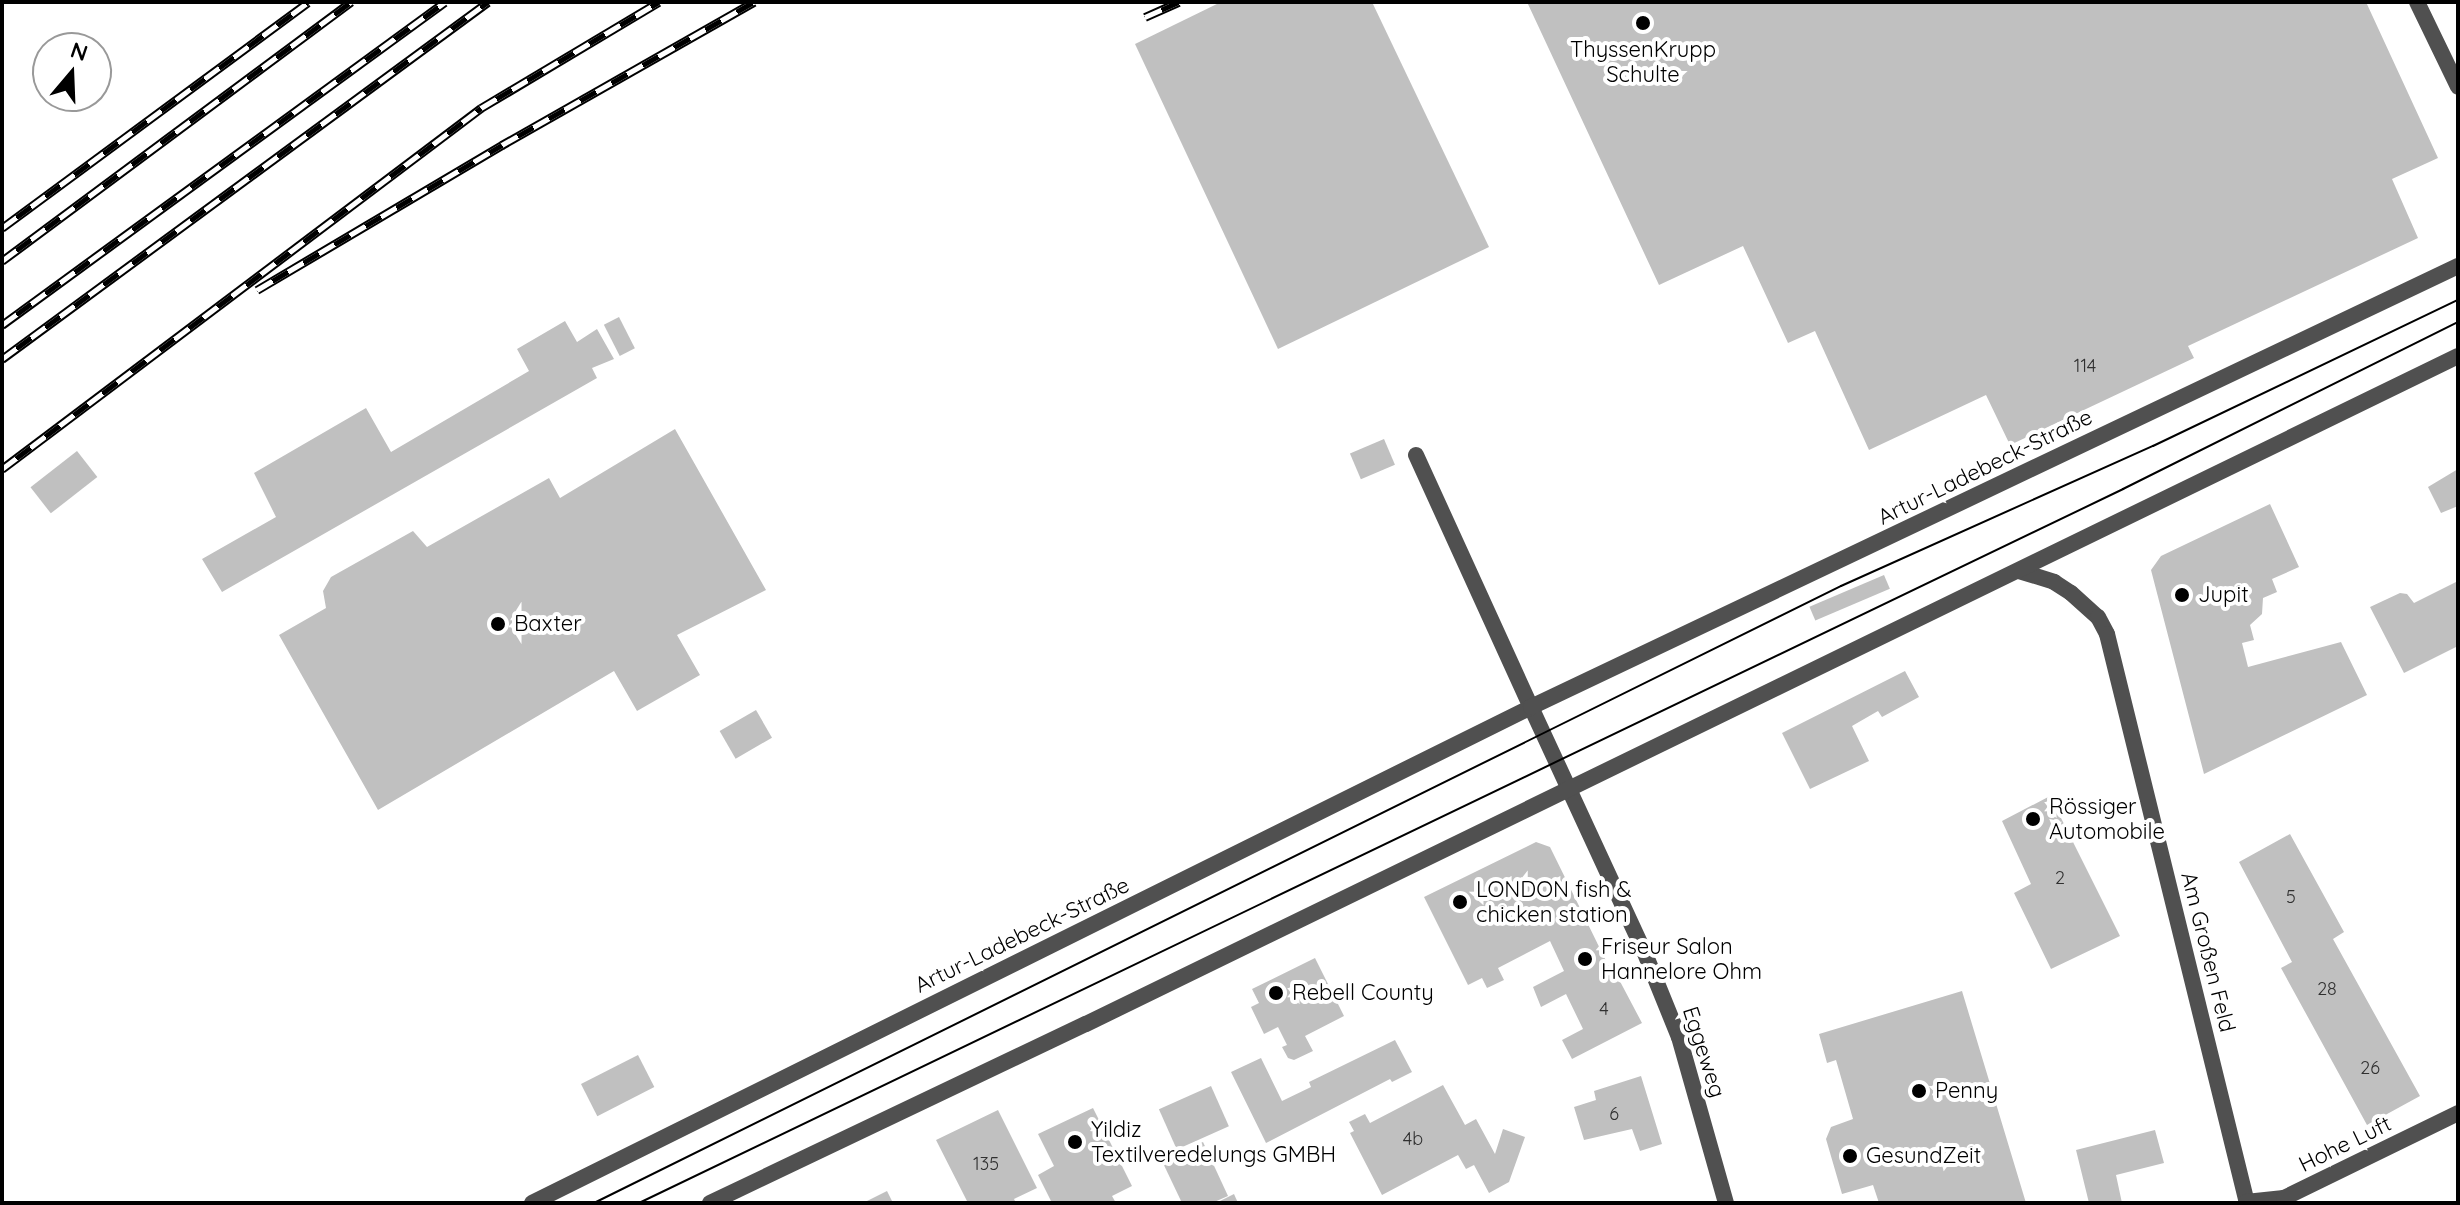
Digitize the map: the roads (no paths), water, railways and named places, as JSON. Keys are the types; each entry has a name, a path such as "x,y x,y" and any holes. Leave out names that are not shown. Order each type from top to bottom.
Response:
{"street":[{"path":"2417,2 2458,87"},
{"name":"Artur-Ladebeck-Straße","path":"532,1203 1531,707 2458,266"},
{"path":"710,1203 2458,356"},
{"path":"1416,455 1569,788"},
{"name":"Am Großen Feld","path":"2019,571 2054,582 2089,606 2107,634 2247,1202"},
{"name":"Eggeweg","path":"1569,788 1679,1037 1726,1203"},
{"name":"Hohe Luft","path":"2247,1202 2284,1198 2458,1113"}],"tram line":[{"path":"594,1203 1841,586 2153,446 2458,300"},
{"path":"639,1203 2123,489 2458,322"}],"railway":[{"path":"2,228 308,2"},
{"path":"2,261 351,2"},
{"path":"2,325 445,2"},
{"path":"2,359 488,2"},
{"path":"2,469 481,108 659,2"},
{"path":"257,290 502,145 754,2"},
{"path":"1145,17 1179,2"}],"place":[{"name":"ThyssenKrupp Schulte","path":"1643,23"},
{"name":"Jupit","path":"2182,595"},
{"name":"Baxter","path":"498,624"},
{"name":"Rössiger Automobile","path":"2033,819"},
{"name":"LONDON fish & chicken station","path":"1460,902"},
{"name":"Friseur Salon Hannelore Ohm","path":"1585,959"},
{"name":"Rebell County","path":"1276,993"},
{"name":"Penny","path":"1919,1091"},
{"name":"Yildiz Textilveredelungs GMBH","path":"1075,1142"},
{"name":"GesundZeit","path":"1850,1156"}]}
